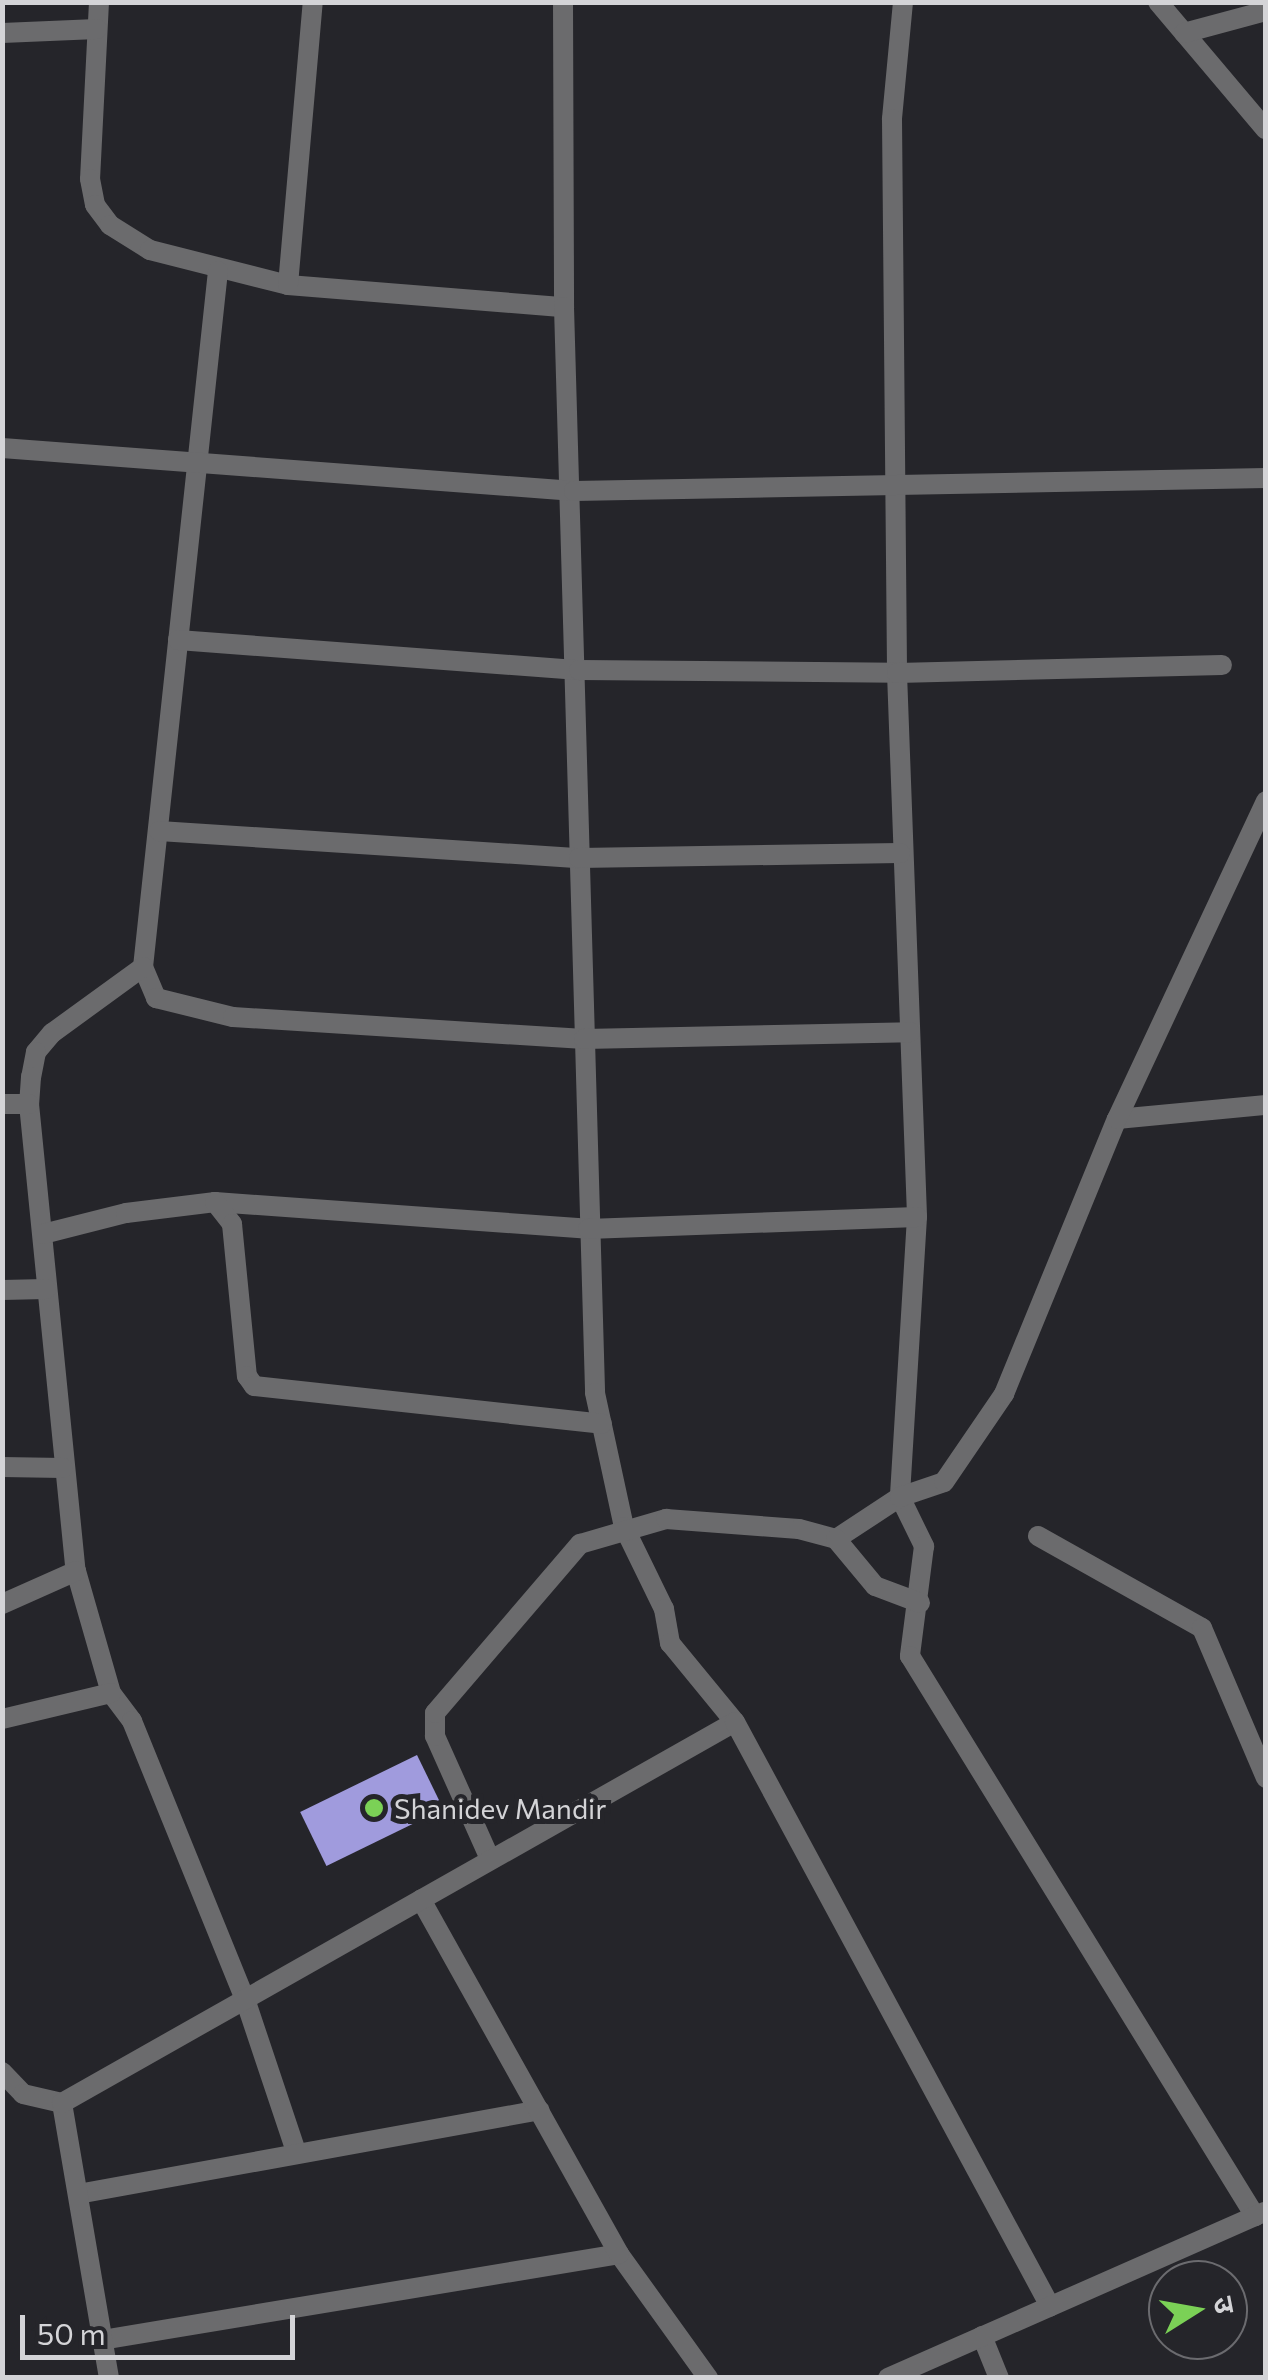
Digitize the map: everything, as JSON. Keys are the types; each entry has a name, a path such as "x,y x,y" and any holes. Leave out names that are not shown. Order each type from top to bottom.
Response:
{"street":[{"path":"100,2 89,138 96,205 110,225 150,250 218,271 288,285 564,307"},
{"path":"288,285 314,2"},
{"path":"563,2 564,307 574,492 588,1228 602,1424 624,1528 664,1609 670,1643 734,1722 1050,2306"},
{"path":"888,2378 1260,2214 910,1656 920,1603 924,1546 900,1497 916,1217 900,853 897,673 899,489 892,119 903,2"},
{"path":"1158,2 1266,130"},
{"path":"1184,33 1266,11"},
{"path":"2,34 97,29"},
{"path":"218,271 143,967 146,985 167,1006 233,1016 584,1039 910,1032"},
{"path":"2,448 198,460 574,492 899,489 1266,478"},
{"path":"178,640 578,670 897,673 1222,665"},
{"path":"836,1540 900,1497 944,1482 1004,1394 1117,1119 1266,801"},
{"path":"160,831 579,858 900,853"},
{"path":"143,967 36,1052 29,1104 76,1571 111,1692 132,1721 245,1999 297,2154"},
{"path":"2,1104 29,1104"},
{"path":"1117,1119 1266,1105"},
{"path":"43,1234 126,1213 216,1202 588,1228 916,1217"},
{"path":"216,1202 232,1224 247,1376 254,1386 602,1424"},
{"path":"2,1290 46,1289"},
{"path":"2,1467 63,1468"},
{"path":"490,1859 436,1736 434,1713 580,1544 666,1518 799,1529 836,1540 874,1586 920,1603"},
{"path":"1038,1536 1202,1628 1266,1778"},
{"path":"2,1604 76,1571"},
{"path":"2,1718 111,1692"},
{"path":"2,2072 23,2094 62,2103 734,1722"},
{"path":"421,1900 619,2254 708,2378"},
{"path":"62,2103 109,2378"},
{"path":"78,2194 538,2110"},
{"path":"102,2340 619,2254"},
{"path":"982,2336 999,2378"}],"building":[{"path":"417,1755 443,1809 326,1866 300,1812"}],"place":[{"name":"Shanidev Mandir","path":"374,1808"}]}
